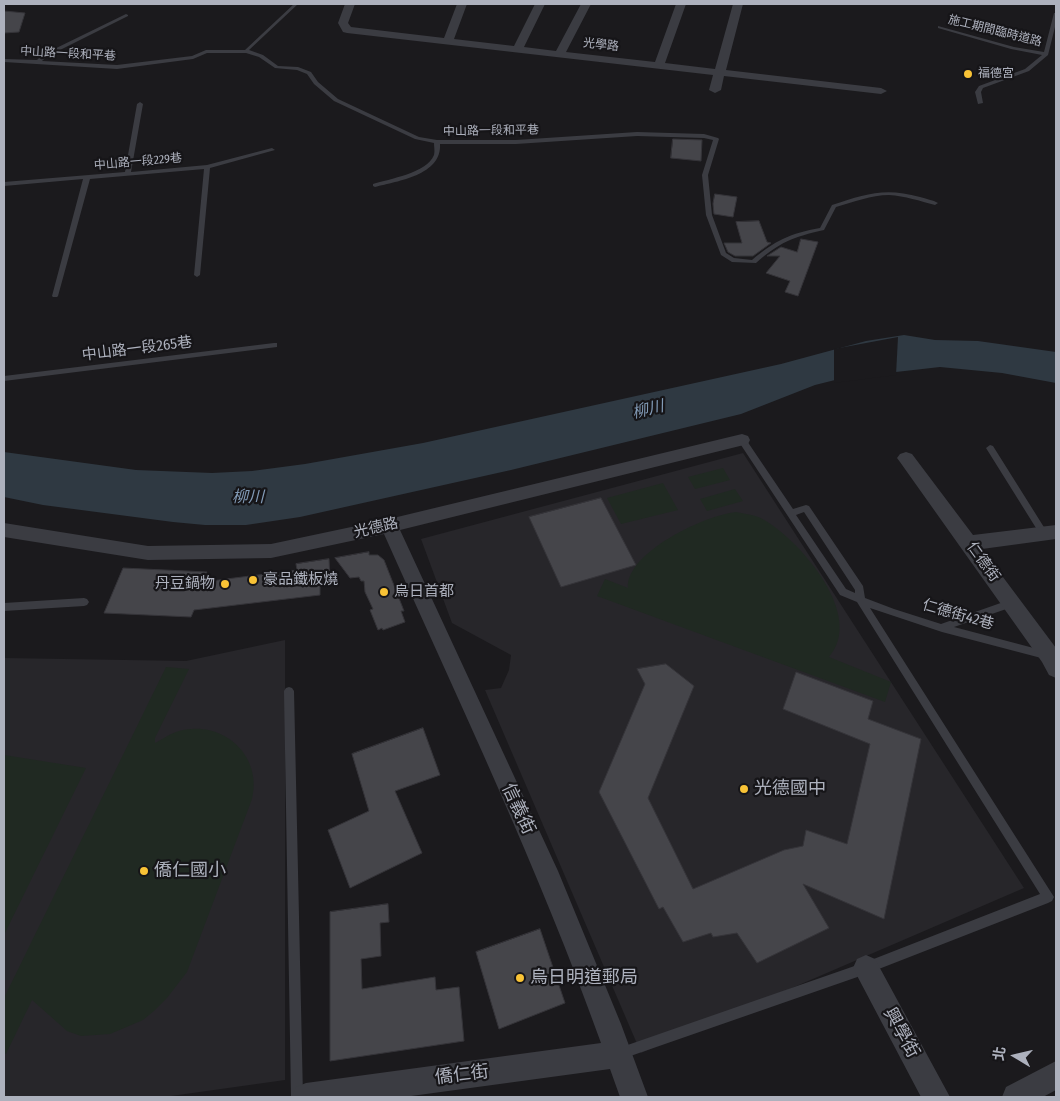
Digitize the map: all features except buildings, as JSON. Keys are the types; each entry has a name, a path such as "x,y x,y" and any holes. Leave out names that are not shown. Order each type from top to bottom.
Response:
{"street":[{"name":"光學路","path":"350,4 343,23 347,30 881,91"},
{"path":"448,42 462,4"},
{"path":"517,50 540,4"},
{"path":"560,54 586,4"},
{"path":"659,65 681,4"},
{"path":"715,90 738,4"},
{"name":"光德路","path":"4,530 148,553 271,551 389,526 742,440"},
{"name":"仁德街","path":"906,458 970,543 1053,662"},
{"name":"信義街","path":"389,526 536,847 619,1054 634,1097"},
{"path":"970,543 1050,533"},
{"name":"興學街","path":"866,968 936,1097"},
{"name":"僑仁街","path":"306,1097 397,1090 619,1054"},
{"path":"1016,1097 1056,1075"}],"lane":[{"path":"246,50 296,4"},
{"name":"施工期間臨時道路","path":"980,103 978,92 981,87 1027,70 1046,54 1056,14"},
{"path":"38,62 44,56 126,15"},
{"name":"施工期間臨時道路","path":"940,27 1013,48 1046,54"},
{"name":"中山路一段和平巷","path":"4,61 117,67 193,57 206,52 246,50 261,56 277,66 298,69 309,73 316,83 336,100 417,138 437,142 516,142 637,134 704,136 716,140 705,175 709,215 723,254 732,260 754,262 774,243 798,233 822,229 834,206 857,198 885,193 898,194 935,203"},
{"path":"128,174 140,104"},
{"path":"375,184 413,174 430,164 437,154 437,142"},
{"name":"中山路一段229巷","path":"4,184 207,167 272,150"},
{"path":"198,275 207,167"},
{"path":"55,296 87,177"},
{"name":"中山路一段265巷","path":"4,379 274,345"},
{"path":"742,440 843,592 860,600"},
{"path":"990,448 1050,533"},
{"path":"619,1054 866,968 1048,897 860,600 860,589 806,508 792,513"},
{"name":"仁德街42巷","path":"860,600 1053,662"},
{"path":"4,607 84,602"},
{"path":"943,628 1012,603"},
{"path":"289,691 297,1097"}],"shaded area":[{"name":"光德國中","path":"743,453 1024,888 641,1053 485,690 501,688 509,670 511,655 452,623 421,539"},
{"path":"723,468 730,480 695,489 688,477"},
{"path":"663,483 678,510 621,524 607,498"},
{"path":"735,489 743,501 707,511 700,499"},
{"path":"736,512 763,519 781,531 811,563 824,582 834,602 839,622 838,640 829,657 891,682 885,702 597,596 605,579 628,588 631,575 640,561 653,549 670,538 706,520"},
{"name":"僑仁國小","path":"285,640 285,1080 164,1097 4,1097 4,658 186,661"},
{"path":"166,667 189,669 155,738 155,743 176,732 195,729 211,731 224,736 236,744 245,755 254,783 252,799 187,972 167,998 143,1020 110,1034 81,1036 67,1031 32,1000 6,1054 4,1053 4,998"},
{"path":"4,755 86,768 4,935"}],"water":[{"name":"柳川","path":"904,335 935,340 978,341 1056,352 1056,383 1002,373 940,367 843,378 815,385 741,414 511,470 300,517 246,525 205,525 173,522 43,505 4,497 4,452 136,470 212,473 252,471 305,464 423,443 781,364 866,341"}],"pier":[{"path":"898,337 896,375 834,383 834,349"}],"place":[{"name":"福德宮","path":"968,74"},
{"name":"豪品鐵板燒","path":"253,580"},
{"name":"丹豆鍋物","path":"225,584"},
{"name":"烏日首都","path":"384,592"},
{"name":"光德國中","path":"744,789"},
{"name":"僑仁國小","path":"144,871"},
{"name":"烏日明道郵局","path":"520,978"}]}
